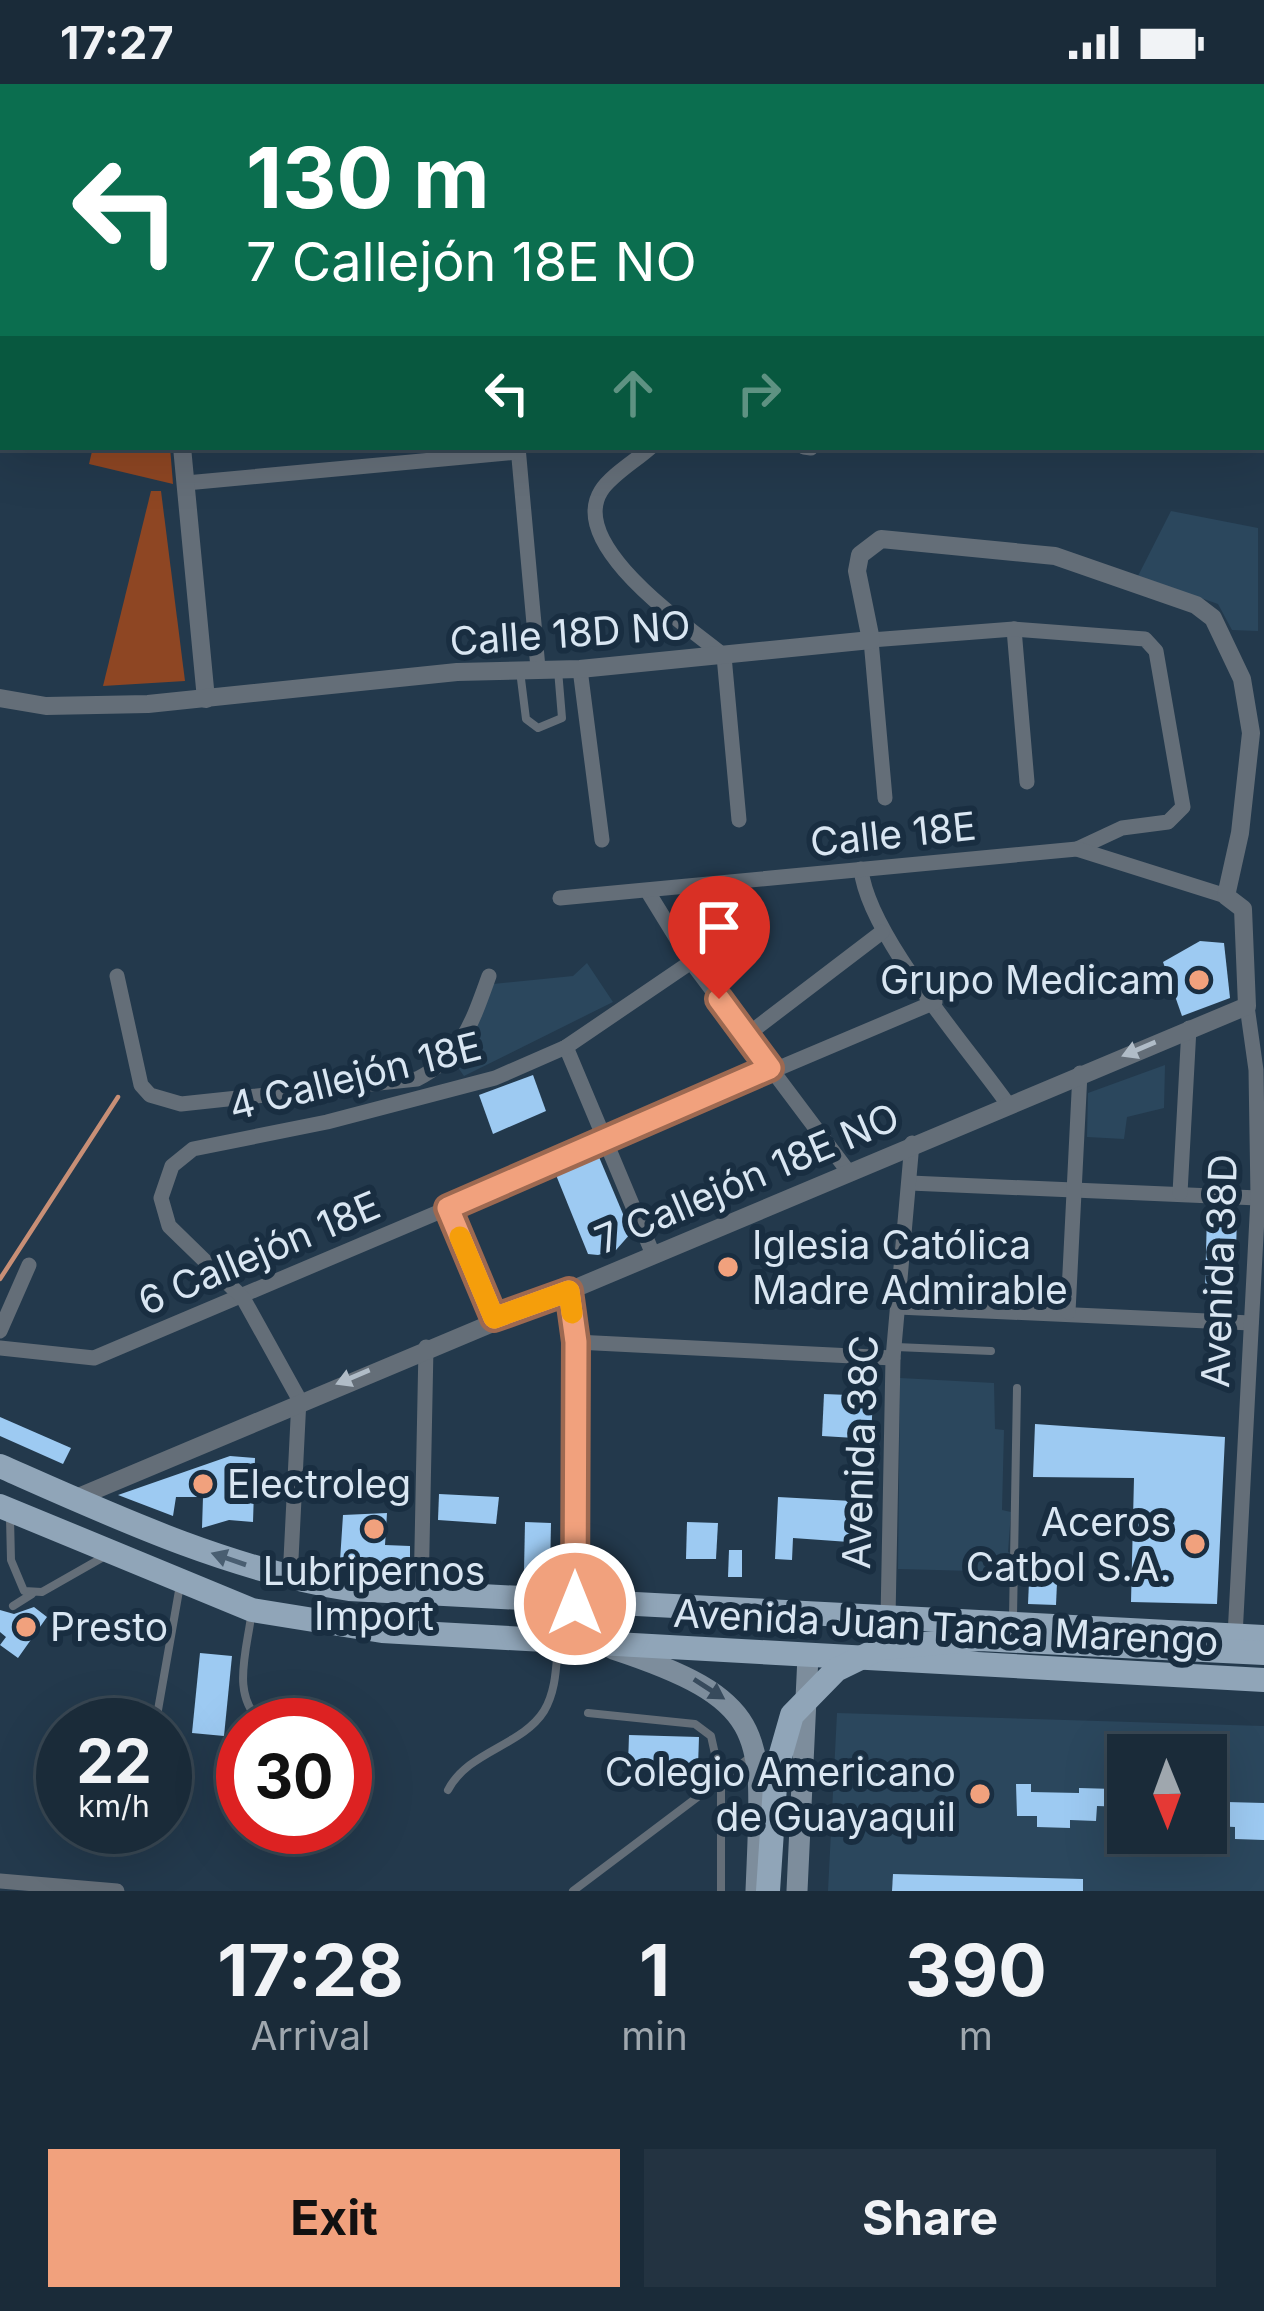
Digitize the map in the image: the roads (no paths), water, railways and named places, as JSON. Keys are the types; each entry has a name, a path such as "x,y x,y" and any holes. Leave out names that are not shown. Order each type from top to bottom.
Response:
{"main road":[{"name":"Avenida Juan Tanca Marengo","path":"8,1469 182,1543 290,1580 422,1597 1264,1637"},
{"name":"Avenida Juan Tanca Marengo","path":"3,1506 180,1584 252,1610 382,1631 1264,1680"},
{"path":"719,1609 780,1624 797,1635 808,1656 797,1891"},
{"path":"768,1891 776,1771 792,1715 836,1670 866,1656 934,1640 1264,1653"},
{"path":"602,1645 671,1668 722,1695 739,1711 757,1751 756,1891"}],"street":[{"path":"182,450 206,700"},
{"path":"186,483 518,450 539,668"},
{"path":"648,450 601,491 596,511 616,565 724,656 739,820"},
{"path":"885,798 871,640 857,571 860,555 880,539 1055,556 1196,605 1225,636 1242,680 1250,734 1240,833 1226,896 1254,910"},
{"path":"1014,629 1027,782"},
{"name":"Calle 18D NO","path":"0,698 46,706 206,700 1014,629 1144,639 1156,651 1183,807 1168,822 1122,828 1077,849"},
{"path":"580,669 602,840"},
{"name":"Calle 18E","path":"560,898 1077,849 1226,896"},
{"path":"861,869 864,893 881,932 1007,1103"},
{"path":"648,892 691,962 848,1170"},
{"name":"Avenida 38D","path":"1235,1636 1260,1216 1260,1070 1247,1006 1254,910"},
{"path":"747,1035 881,932"},
{"name":"4 Callejón 18E","path":"243,1298 170,1226 161,1198 166,1175 194,1149 450,1093 566,1047 691,962"},
{"path":"117,976 135,1070 151,1095 181,1104 417,1079 440,1068 459,1048 489,976"},
{"name":"6 Callejón 18E","path":"0,1348 94,1358 935,1002"},
{"name":"7 Callejón 18E NO","path":"76,1498 494,1318 569,1291 652,1252 1247,1006"},
{"path":"1180,1193 1189,1028"},
{"path":"566,1047 652,1252"},
{"path":"440,1068 450,1093"},
{"path":"1068,1312 1080,1073"},
{"path":"323,1090 327,1122"},
{"name":"Avenida 38C","path":"888,1619 894,1353 912,1143"},
{"path":"910,1183 1258,1198"},
{"path":"448,1208 494,1318"},
{"path":"0,1331 28,1264"},
{"path":"569,1291 576,1342 575,1604"},
{"path":"243,1298 299,1400 290,1580"},
{"path":"898,1306 1251,1323"},
{"path":"576,1342 894,1353"},
{"path":"422,1597 426,1347"},
{"path":"3,1506 8,1469"},
{"path":"0,1881 117,1891"}],"lane":[{"path":"539,668 562,718 538,728 526,719 539,668"},
{"path":"894,1353 991,1351"},
{"path":"1013,1625 1017,1388"},
{"path":"3,1506 17,1586 32,1594"},
{"path":"13,1606 109,1554"},
{"path":"160,1698 180,1584"},
{"path":"244,1698 252,1610"},
{"path":"448,1790 464,1767 539,1718 553,1691 559,1643"},
{"path":"588,1713 695,1724 716,1745 721,1781 721,1891"},
{"path":"573,1891 757,1751"}],"waterway":[{"path":"0,1279 118,1097"}],"place":[{"name":"Grupo Medicam","path":"1199,980"},
{"name":"Iglesia Católica Madre Admirable","path":"728,1267"},
{"name":"Electroleg","path":"203,1484"},
{"name":"Lubripernos Import","path":"374,1529"},
{"name":"Aceros Catbol S.A.","path":"1195,1544"},
{"name":"Presto","path":"26,1627"},
{"name":"Colegio Americano de Guayaquil","path":"980,1794"}]}
